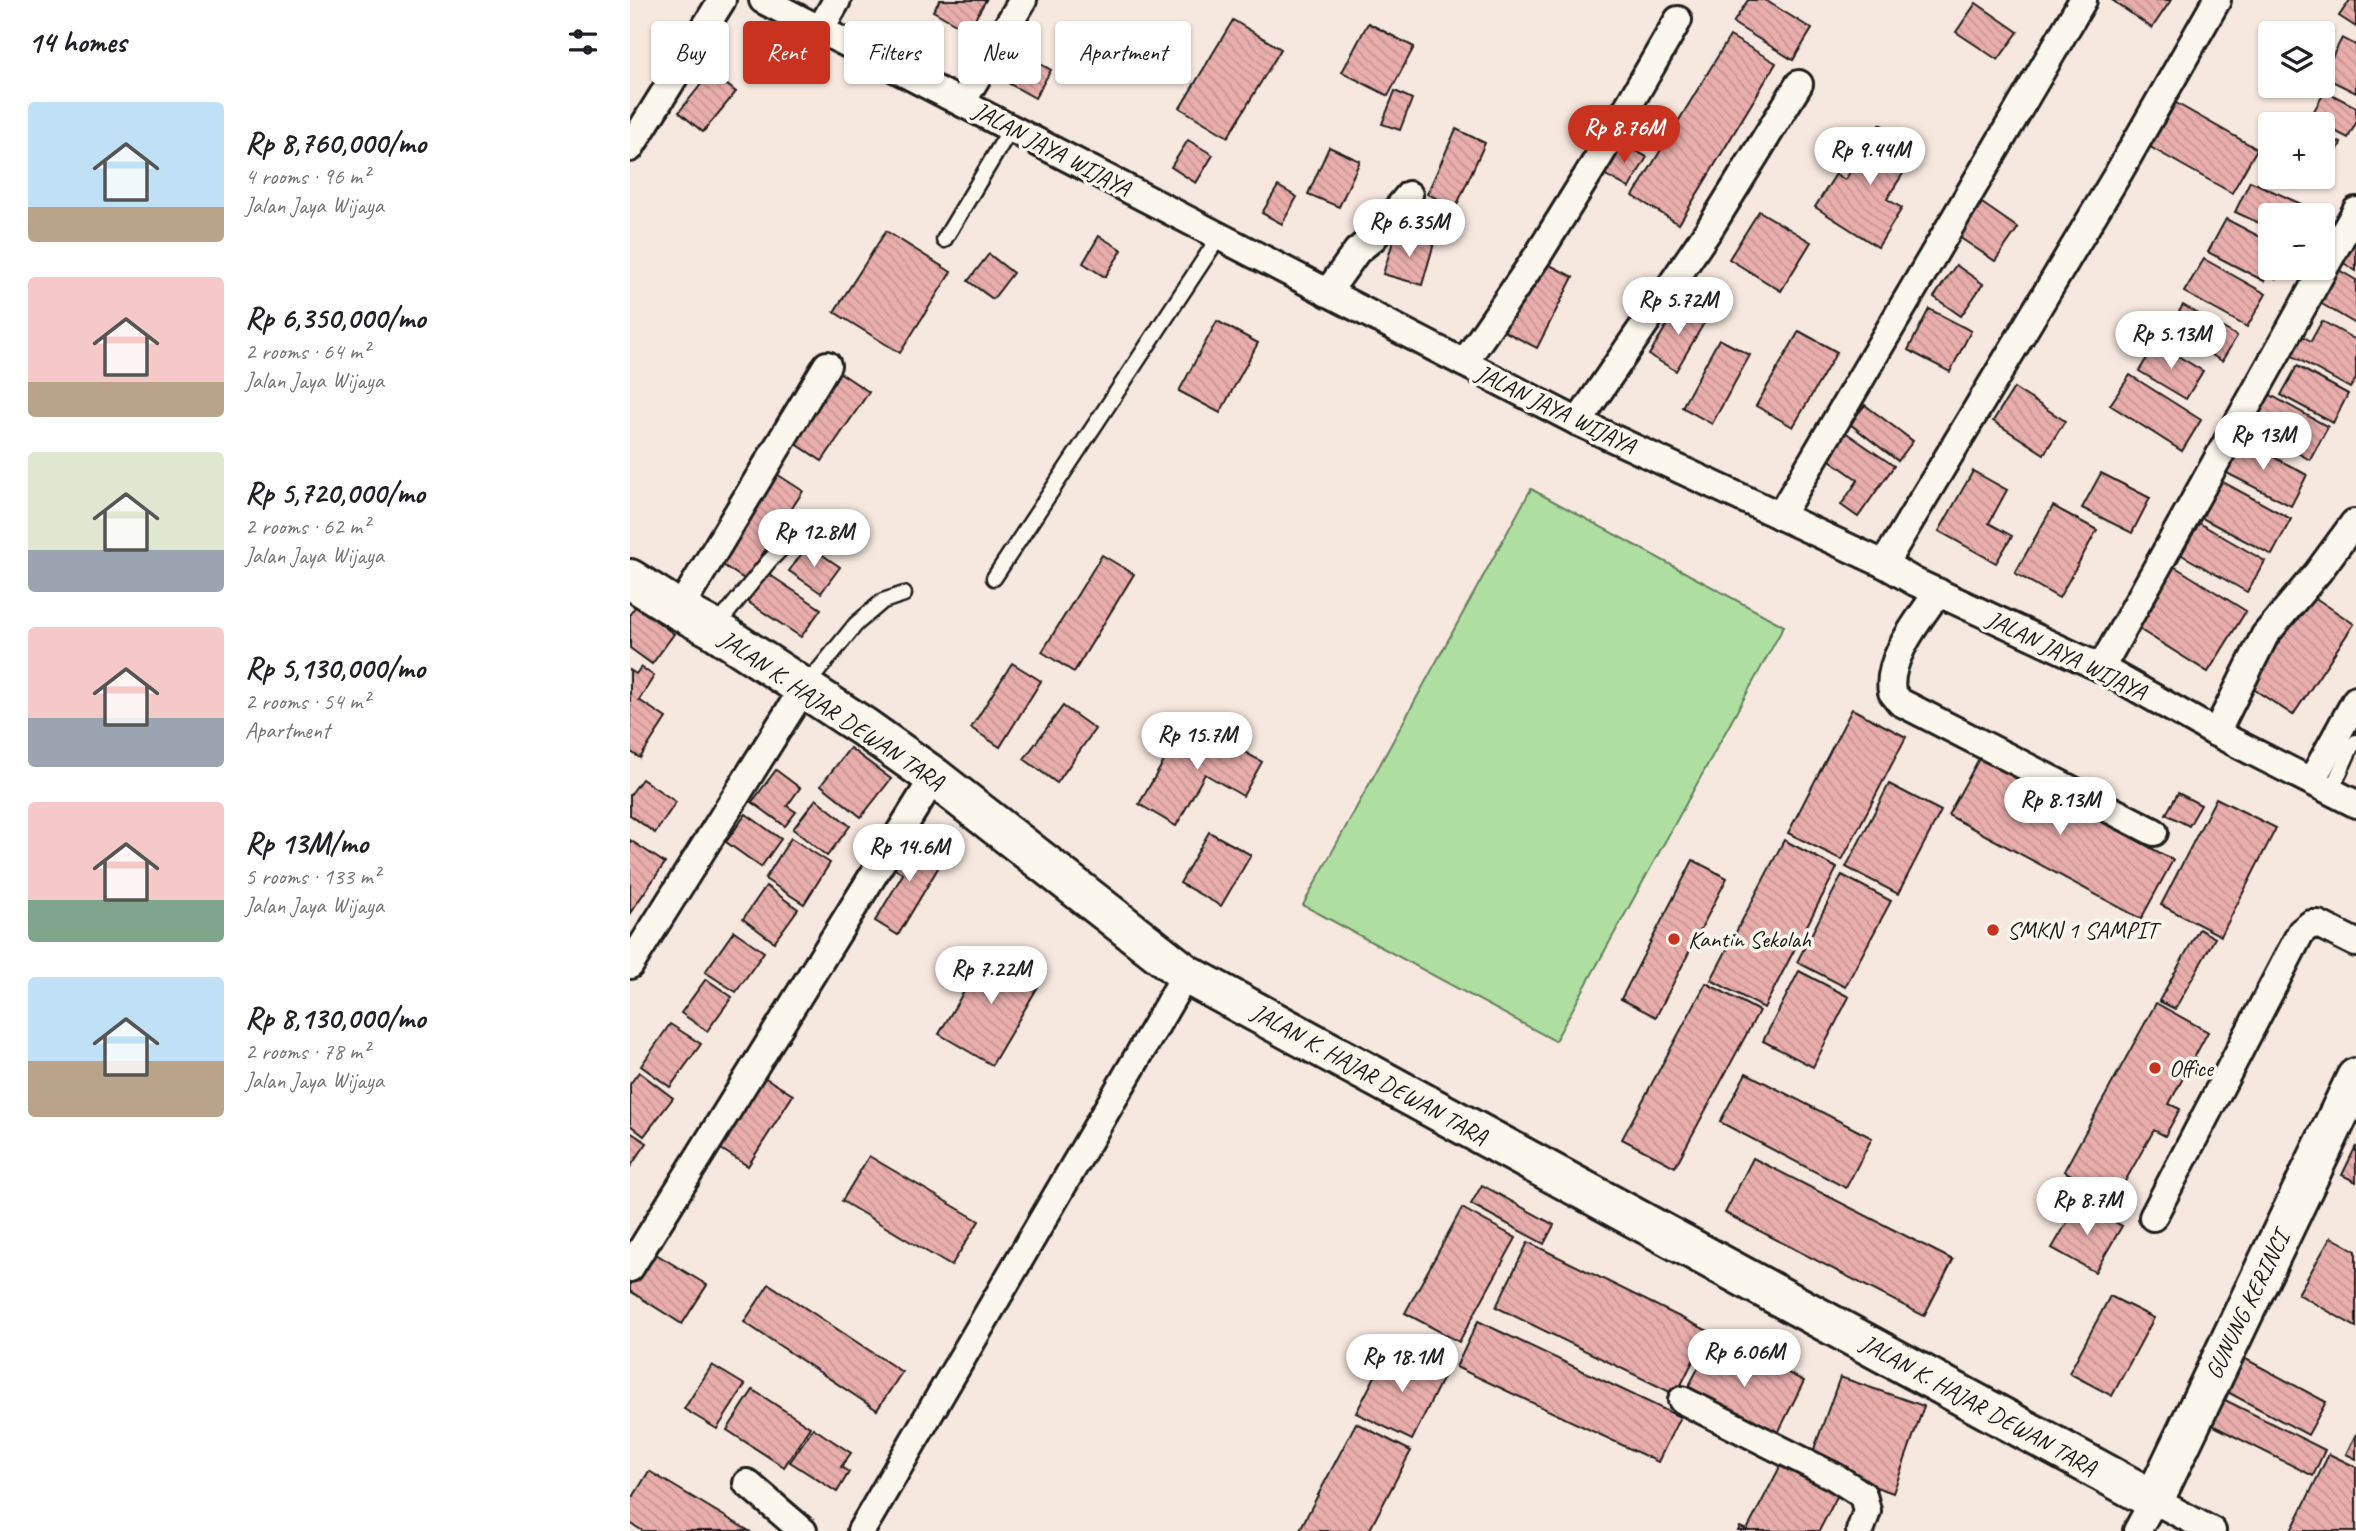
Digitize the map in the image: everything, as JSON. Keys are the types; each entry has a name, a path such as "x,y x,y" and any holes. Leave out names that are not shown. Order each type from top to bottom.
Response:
{"street":[{"path":"630,148 722,0"},
{"name":"JALAN JAYA WIJAYA","path":"763,0 806,21"},
{"path":"825,21 837,0"},
{"path":"962,102 1023,0"},
{"path":"1780,516 2083,0"},
{"path":"1884,564 2112,184 2217,0"},
{"path":"1464,363 1545,244 1678,20"},
{"name":"JALAN JAYA WIJAYA","path":"830,33 1578,422 2101,668 2216,733 2356,804"},
{"path":"1578,422 1710,228 1799,84"},
{"path":"1328,293 1357,251 1373,238 1409,195"},
{"path":"2101,668 2356,211"},
{"path":"678,610 827,365"},
{"path":"2216,733 2265,635 2318,572 2354,523"},
{"name":"JALAN K. HAJAR DEWAN TARA","path":"630,579 714,629 865,728 934,777 1186,974 2145,1516"},
{"path":"1938,592 1910,634 1891,673 1892,692 1900,702 2154,832"},
{"path":"630,965 803,689"},
{"path":"2322,786 2356,700"},
{"path":"630,1268 934,777"},
{"path":"2153,1217 2301,932 2311,924 2318,923 2356,943"},
{"path":"861,1531 1186,974"},
{"name":"GUNUNG KERINCI","path":"2145,1516 2356,1078"},
{"path":"1682,1400 1835,1477 1863,1495 1867,1511 1860,1531"},
{"path":"747,1483 803,1531"},
{"path":"2145,1516 2212,1531"}],"lane":[{"path":"944,240 1011,128"},
{"path":"994,578 1219,237"},
{"path":"714,629 769,561 799,531"},
{"path":"803,689 856,624 883,601 904,594"},
{"path":"2322,786 2356,742"}],"green space":[{"path":"1531,489 1784,626 1555,1041 1303,905"}],"building":[{"path":"940,0 986,0 974,21 958,21 958,25 933,11"},
{"path":"1748,0 1765,0 1812,29 1793,60 1733,23"},
{"path":"2112,0 2171,0 2152,28"},
{"path":"2350,0 2356,0 2356,27 2339,16"},
{"path":"1976,3 2018,32 1998,60 1956,32"},
{"path":"1233,20 1281,49 1228,137 1180,108"},
{"path":"1368,23 1414,47 1388,96 1342,72"},
{"path":"1730,36 1776,63 1679,224 1633,196"},
{"path":"2342,38 2356,45 2356,93 2335,82 2335,51"},
{"path":"1041,64 1051,70 1035,98 1010,84 1041,84"},
{"path":"701,84 726,84 736,92 703,132 679,112"},
{"path":"1395,91 1412,99 1400,130 1382,124"},
{"path":"2335,96 2356,107 2356,123 2348,138 2335,131 2335,112 2313,112 2321,98"},
{"path":"2176,103 2257,149 2232,193 2150,147"},
{"path":"1880,124 1919,148 1887,199 1902,208 1878,247 1815,207 1836,174 1845,180"},
{"path":"1456,129 1485,143 1456,207 1427,194"},
{"path":"1188,140 1213,155 1196,183 1171,167"},
{"path":"2335,140 2341,143 2335,155"},
{"path":"1619,142 1647,157 1629,188 1602,173"},
{"path":"1329,147 1360,161 1339,207 1308,194"},
{"path":"2250,181 2258,185 2258,189 2268,189 2299,203 2258,203 2258,223 2235,212"},
{"path":"1278,186 1297,197 1282,224 1262,213"},
{"path":"1982,203 2018,228 1995,261 1959,237"},
{"path":"1759,211 1811,242 1781,291 1729,259"},
{"path":"2226,219 2258,236 2258,278 2208,252"},
{"path":"886,231 951,272 900,353 834,312"},
{"path":"1396,232 1434,243 1422,285 1383,274"},
{"path":"1099,236 1122,250 1105,277 1083,263"},
{"path":"2356,238 2356,271 2342,262"},
{"path":"989,254 1013,273 993,299 968,281"},
{"path":"2204,259 2266,294 2247,327 2184,292"},
{"path":"1540,260 1573,277 1537,348 1504,331"},
{"path":"1956,265 1983,284 1961,316 1934,297"},
{"path":"2339,270 2356,280 2356,324 2320,303"},
{"path":"1680,303 1707,318 1676,371 1649,355"},
{"path":"2183,305 2237,336 2222,361 2168,330"},
{"path":"1929,309 1971,331 1950,372 1908,350"},
{"path":"1217,321 1258,343 1220,413 1179,391"},
{"path":"2322,321 2356,340 2356,379 2350,388 2284,351 2295,332 2311,341"},
{"path":"1799,331 1837,352 1793,427 1756,406"},
{"path":"1719,339 1750,355 1712,424 1682,407"},
{"path":"2156,343 2203,371 2186,399 2139,371"},
{"path":"2297,366 2348,394 2333,423 2281,395"},
{"path":"836,370 869,392 822,461 790,440"},
{"path":"2130,375 2201,420 2182,451 2110,405"},
{"path":"2014,388 2065,421 2044,454 1993,421"},
{"path":"2265,392 2328,427 2310,460 2247,425"},
{"path":"1865,405 1913,441 1898,461 1850,424"},
{"path":"1845,432 1894,466 1858,517 1841,505 1858,480 1827,458"},
{"path":"2237,437 2307,475 2291,506 2219,469"},
{"path":"772,471 803,491 746,580 715,560"},
{"path":"1973,471 2007,490 1989,523 2012,536 1996,563 1939,531"},
{"path":"2101,473 2150,498 2132,533 2082,508"},
{"path":"2219,480 2291,519 2272,555 2200,517"},
{"path":"2053,506 2097,530 2059,598 2015,573"},
{"path":"2199,523 2265,561 2247,592 2180,554"},
{"path":"808,545 840,567 821,593 789,571"},
{"path":"1102,555 1134,574 1074,672 1042,652"},
{"path":"2172,565 2246,611 2208,672 2134,626"},
{"path":"764,571 821,609 801,637 745,600"},
{"path":"2311,595 2354,624 2293,715 2249,686"},
{"path":"636,606 674,634 652,664 630,648 630,614"},
{"path":"1012,663 1041,681 1000,747 971,728"},
{"path":"641,667 654,676 639,700 666,718 640,758 630,751 630,670 636,674"},
{"path":"1063,706 1095,729 1057,783 1024,759"},
{"path":"1852,709 1906,737 1842,860 1788,833"},
{"path":"1188,720 1262,762 1243,796 1205,774 1176,826 1139,804"},
{"path":"850,748 891,779 861,817 821,785"},
{"path":"1981,755 2173,860 2141,919 1948,815"},
{"path":"776,770 800,788 787,806 796,812 785,826 752,802"},
{"path":"642,779 676,802 655,833 630,815 630,795"},
{"path":"1889,784 1941,811 1898,894 1846,867"},
{"path":"2178,793 2201,805 2189,826 2166,814"},
{"path":"2216,798 2276,828 2221,936 2161,905"},
{"path":"816,799 850,826 827,856 793,829"},
{"path":"746,814 781,839 761,867 726,842"},
{"path":"1209,832 1251,855 1221,906 1180,883"},
{"path":"907,837 944,858 898,935 875,921 903,874 890,866"},
{"path":"791,838 830,863 804,904 765,879"},
{"path":"630,840 665,863 630,913"},
{"path":"1784,840 1837,868 1764,1008 1711,980"},
{"name":"Kantin Sekolah","path":"1693,860 1727,878 1656,1017 1621,999"},
{"path":"1842,875 1891,901 1845,987 1797,962"},
{"path":"766,886 798,909 774,942 743,919"},
{"path":"2199,929 2215,938 2175,1009 2159,1001"},
{"path":"734,931 764,952 736,992 705,972"},
{"path":"990,947 1043,978 992,1065 939,1034"},
{"path":"1799,971 1849,997 1813,1067 1763,1041"},
{"path":"706,979 732,997 707,1031 681,1013"},
{"path":"1706,983 1759,1011 1675,1167 1622,1139"},
{"name":"Office","path":"2156,1003 2208,1032 2169,1104 2180,1109 2165,1136 2154,1130 2115,1199 2064,1171"},
{"path":"670,1024 701,1044 670,1087 641,1066"},
{"path":"639,1072 673,1098 644,1136 630,1125 630,1084"},
{"path":"756,1072 793,1095 748,1166 710,1142"},
{"path":"1746,1073 1872,1138 1846,1188 1720,1122"},
{"path":"630,1132 647,1143 630,1167"},
{"path":"2356,1146 2356,1182 2342,1175"},
{"path":"869,1156 979,1221 951,1266 842,1201"},
{"path":"1753,1158 1953,1260 1924,1316 1725,1213"},
{"path":"1482,1185 1554,1225 1544,1244 1471,1204"},
{"path":"2079,1202 2122,1226 2095,1272 2052,1248"},
{"path":"1462,1208 1516,1238 1459,1342 1405,1313"},
{"path":"2331,1237 2356,1251 2356,1327 2298,1294"},
{"path":"1528,1242 1708,1331 1676,1395 1496,1307"},
{"path":"651,1251 707,1285 682,1324 630,1291 630,1284"},
{"path":"769,1284 902,1372 877,1410 744,1322"},
{"path":"2110,1296 2154,1318 2112,1396 2069,1373"},
{"path":"1478,1321 1680,1417 1658,1462 1456,1367"},
{"path":"1715,1336 1804,1381 1773,1443 1683,1397"},
{"path":"1387,1353 1413,1366 1419,1353 1448,1367 1412,1440 1356,1413"},
{"path":"2240,1356 2326,1402 2308,1435 2222,1389"},
{"path":"712,1365 745,1385 717,1429 684,1409"},
{"path":"1840,1377 1924,1406 1893,1493 1809,1463"},
{"path":"753,1390 810,1427 784,1467 727,1430"},
{"path":"2215,1395 2325,1450 2313,1476 2202,1420"},
{"path":"1356,1423 1411,1451 1369,1531 1299,1531"},
{"path":"813,1428 851,1453 841,1467 849,1472 837,1492 790,1462"},
{"path":"2356,1434 2356,1459 2346,1454"},
{"path":"2329,1454 2356,1467 2356,1531 2291,1531"},
{"path":"1784,1459 1841,1489 1819,1531 1738,1531 1740,1527 1747,1530"},
{"path":"649,1471 749,1531 643,1531 630,1523 630,1502"}],"place":[{"name":"SMKN 1 SAMPIT","path":"1993,930"},
{"name":"Kantin Sekolah","path":"1674,939"},
{"name":"Office","path":"2155,1068"}]}
